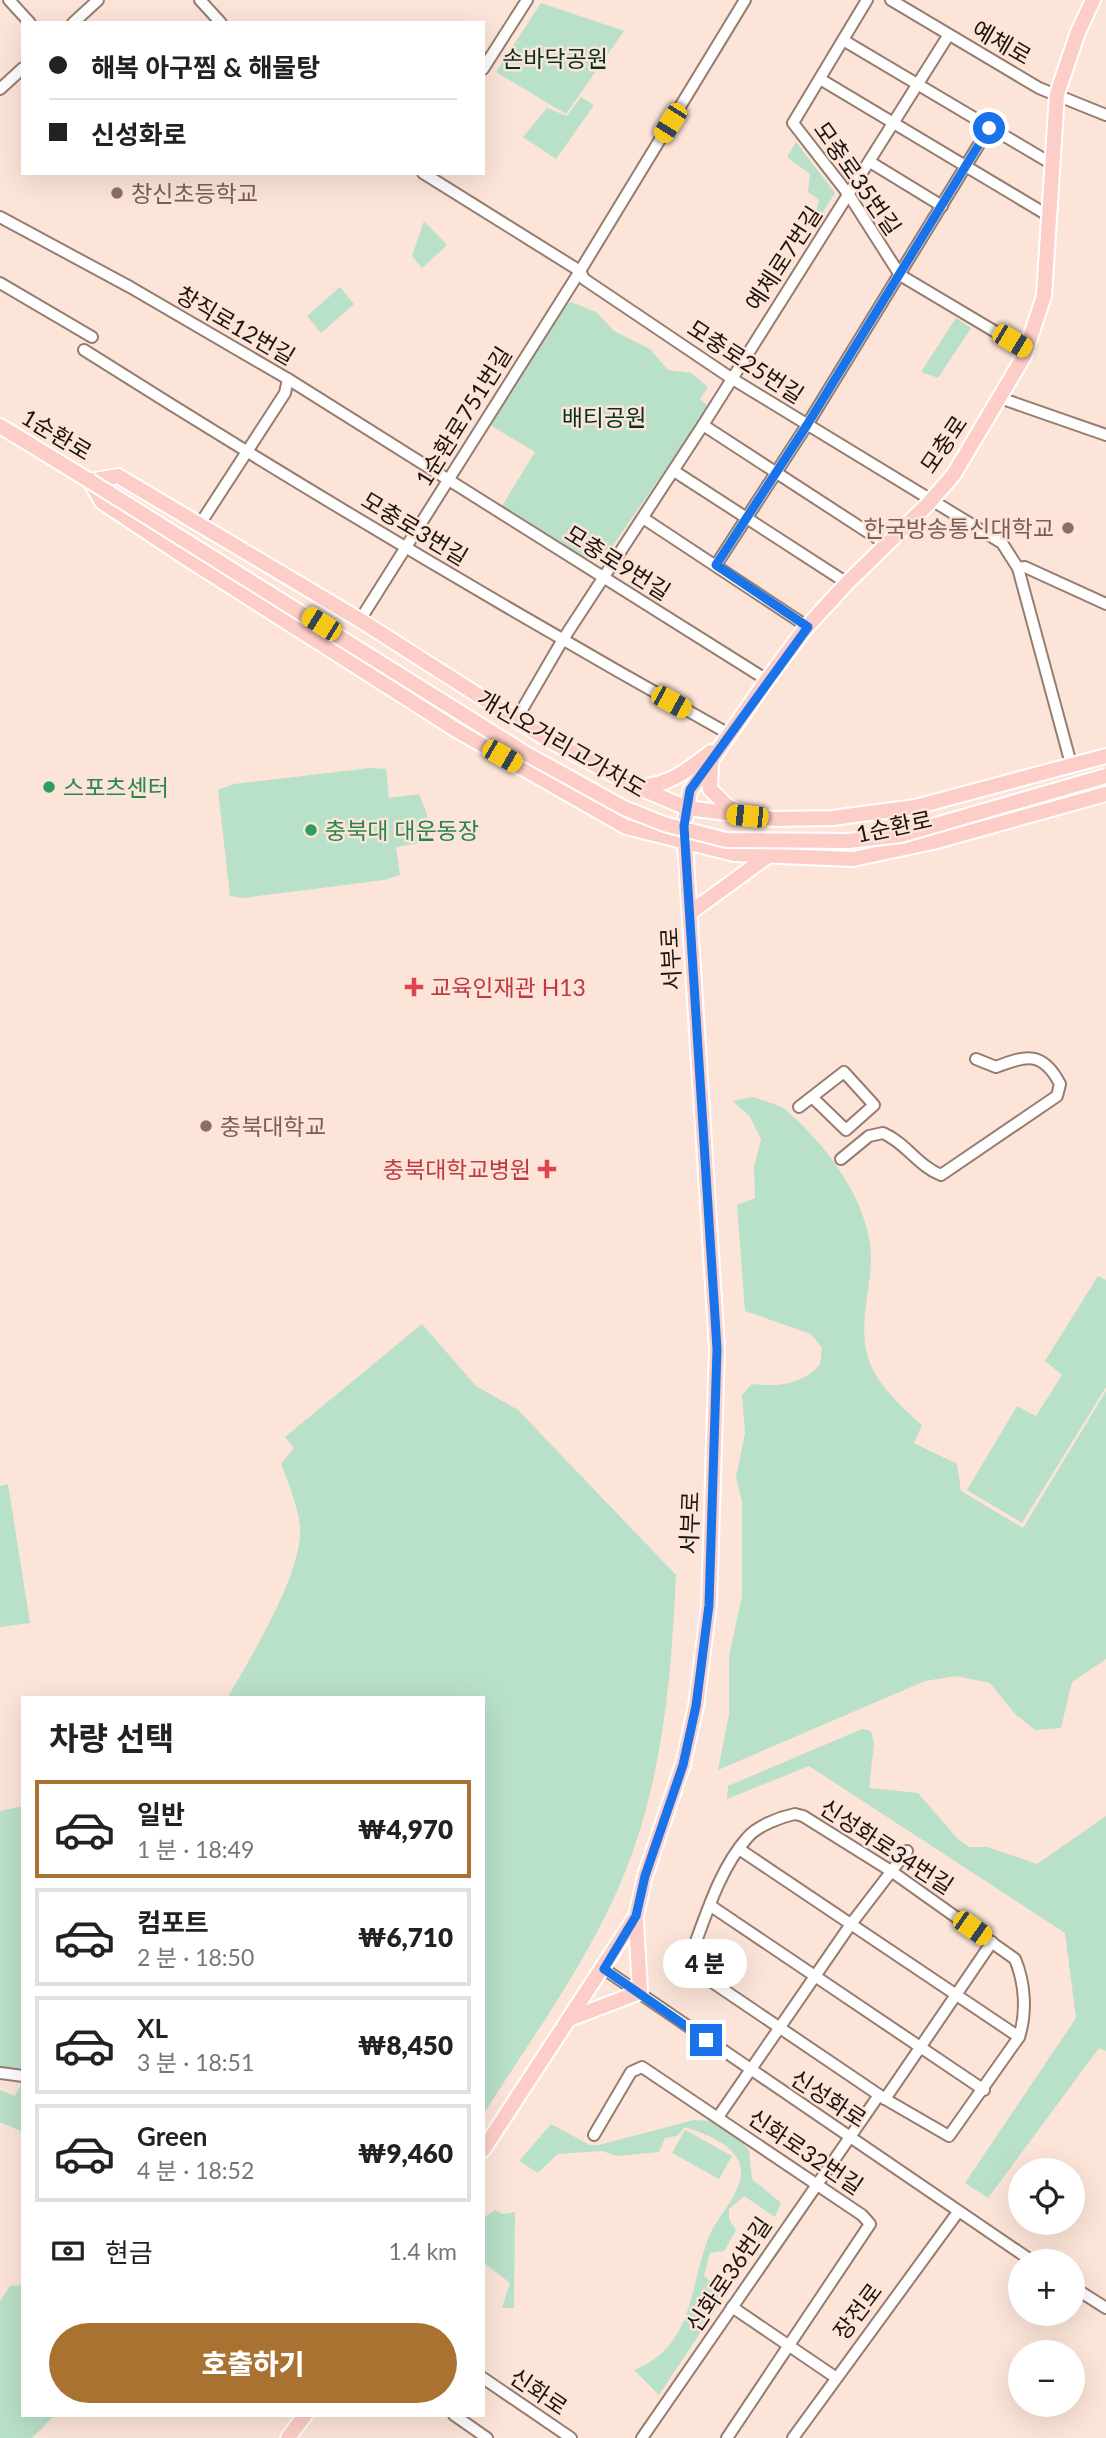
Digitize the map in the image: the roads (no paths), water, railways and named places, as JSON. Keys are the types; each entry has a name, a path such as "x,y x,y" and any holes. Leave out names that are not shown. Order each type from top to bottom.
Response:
{"main road":[{"name":"모충로","path":"686,843 690,790 767,680 808,627 847,583 954,474 1026,350 1044,296 1058,93 1078,32 1093,0"},
{"name":"1순환로","path":"0,426 90,481 102,502 458,731 626,827 734,854 853,859 933,842 1106,794"},
{"path":"90,481 118,476 360,620 516,720 635,786 687,808 747,816 832,818 915,807 1106,756"},
{"name":"개신오거리고가차도","path":"90,481 535,758 624,808 664,824 726,841 848,841 901,835 1106,776"},
{"path":"635,786 660,784 674,779 690,769 729,734"},
{"path":"712,759 708,779 710,789 727,806 747,816"},
{"name":"서부로","path":"485,2147 532,2071 604,1969 636,1916 645,1876 683,1765 696,1706 709,1605 717,1349 699,1090 686,843"},
{"path":"691,912 768,856"},
{"path":"571,2019 640,1992 636,1916"},
{"path":"288,2438 304,2417"}],"street":[{"path":"9,0 28,21"},
{"path":"75,21 98,0"},
{"path":"200,0 219,21"},
{"path":"485,66 527,0"},
{"name":"1순환로751번길","path":"360,620 580,271 745,0"},
{"path":"867,0 820,79 1049,216"},
{"name":"예체로","path":"891,0 1039,88 1058,93 1106,115"},
{"name":"예체로7번길","path":"731,378 948,36"},
{"path":"843,40 1052,164"},
{"path":"0,89 21,70"},
{"name":"모충로35번길","path":"820,79 793,123 849,195 900,275 1026,350"},
{"path":"716,565 807,425 989,128"},
{"path":"870,162 942,206"},
{"name":"모충로25번길","path":"426,175 580,271 584,279 731,378 1002,543 1018,568"},
{"name":"창직로12번길","path":"0,216 130,286 288,379 446,480"},
{"path":"0,283 92,337"},
{"name":"모충로3번길","path":"84,350 246,452 562,641 729,734"},
{"path":"516,720 562,641 674,471 731,378"},
{"path":"200,524 285,393 288,379"},
{"path":"1000,398 1106,435"},
{"path":"703,425 886,544"},
{"path":"674,471 847,583"},
{"name":"모충로9번길","path":"446,480 767,680"},
{"path":"643,518 808,627"},
{"path":"1072,764 1018,568 1025,567 1106,604"},
{"path":"841,1159 869,1136 883,1133 907,1147 931,1171 942,1175 1057,1096 1060,1084 1047,1063 1034,1058 1019,1058 996,1068 976,1059"},
{"path":"799,1107 811,1097 844,1072 874,1105 845,1130 811,1097"},
{"name":"신성화로34번길","path":"781,2028 687,1965 711,1906 739,1849 753,1831 795,1814 803,1816 891,1871 1015,1959 1018,1966 1024,2004 1024,2020 1019,2037 949,2136 882,2097"},
{"path":"739,1849 1019,2037"},
{"path":"718,2117 851,1924 907,1851"},
{"path":"711,1906 984,2090"},
{"name":"신화로36번길","path":"644,2434 816,2183 921,2047 992,1942"},
{"name":"신성화로","path":"604,1969 751,2072 853,2137 1014,2249"},
{"path":"781,2028 882,2097"},
{"name":"신화로32번길","path":"594,2135 636,2068 649,2070 862,2215 870,2224 727,2438"},
{"path":"0,2073 21,2076"},
{"name":"장전로","path":"793,2438 958,2212"},
{"path":"1085,2295 1106,2308"},
{"path":"732,2307 835,2377"},
{"name":"신화로","path":"485,2379 571,2438"},
{"path":"457,2417 487,2438"},
{"path":"644,2434 657,2438"}],"place":[{"name":"창신초등학교","path":"117,193"},
{"name":"한국방송통신대학교","path":"1068,528"},
{"name":"스포츠센터","path":"49,787"},
{"name":"충북대 대운동장","path":"311,830"},
{"name":"교육인재관 H13","path":"414,987"},
{"name":"충북대학교","path":"206,1126"},
{"name":"충북대학교병원","path":"547,1169"}],"park label":[{"name":"손바닥공원","path":"555,58"},
{"name":"배티공원","path":"604,417"}]}
